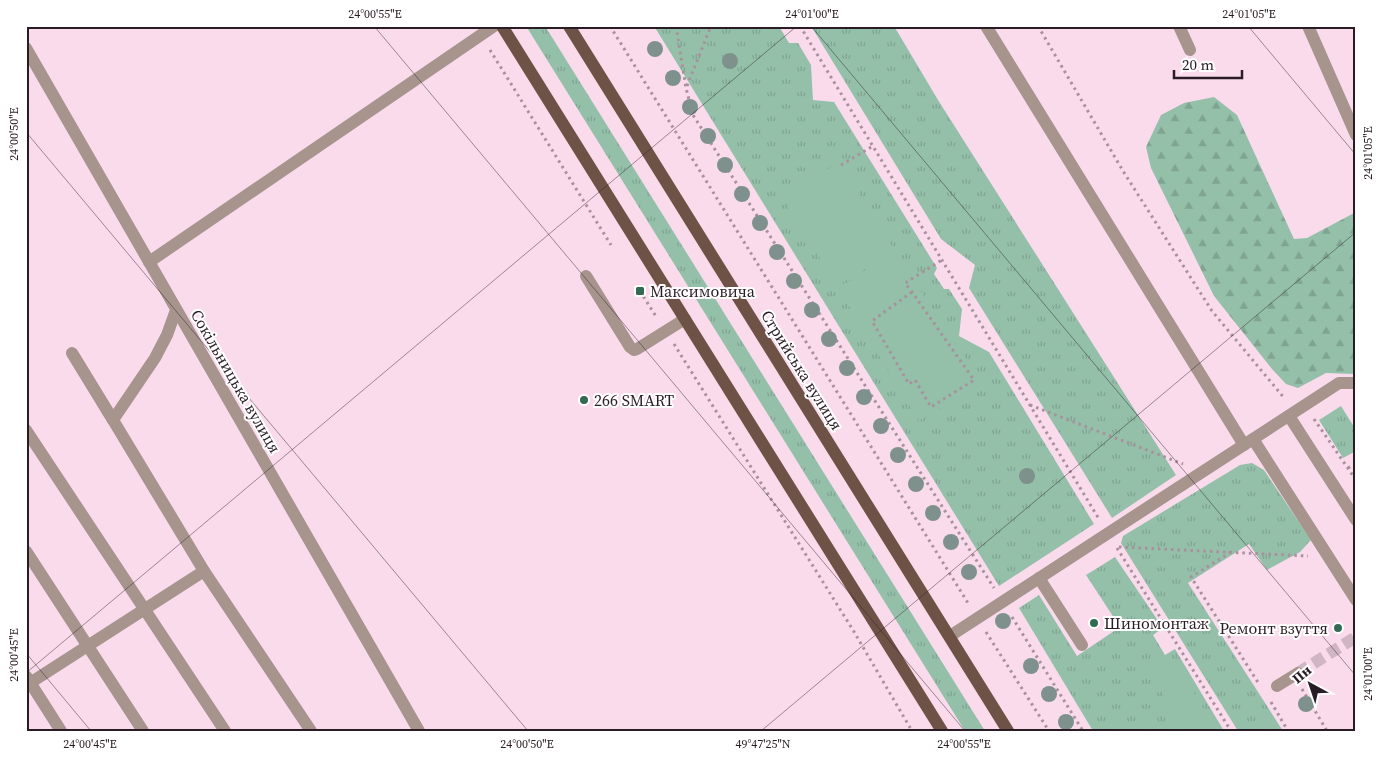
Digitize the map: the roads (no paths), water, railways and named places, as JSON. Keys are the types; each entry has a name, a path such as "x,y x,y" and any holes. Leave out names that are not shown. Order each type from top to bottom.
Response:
{"main road":[{"path":"502,26 942,731"},
{"name":"Стрийська вулиця","path":"569,26 1008,731"}],"street":[{"path":"149,262 494,26"},
{"path":"986,26 1248,442 1328,557 1356,601"},
{"path":"1179,26 1190,50"},
{"path":"1308,26 1356,135"},
{"name":"Сокільницька вулиця","path":"26,48 419,731"},
{"path":"586,276 630,348 634,350 685,320"},
{"path":"113,420 155,358 167,335 176,310"},
{"path":"72,353 204,571 311,731"},
{"path":"950,636 1339,383 1356,383"},
{"path":"1292,414 1356,520"},
{"path":"26,430 225,731"},
{"path":"26,551 143,731"},
{"path":"61,731 28,680 88,646 204,571"},
{"path":"1039,578 1082,645"},
{"path":"1277,686 1296,675"}],"tunnel":[{"path":"1298,673 1356,637"}],"place":[{"name":"Максимовича","path":"640,291"},
{"name":"266 SMART","path":"584,400"},
{"name":"Шиномонтаж","path":"1094,623"},
{"name":"Ремонт взуття","path":"1338,628"}]}
